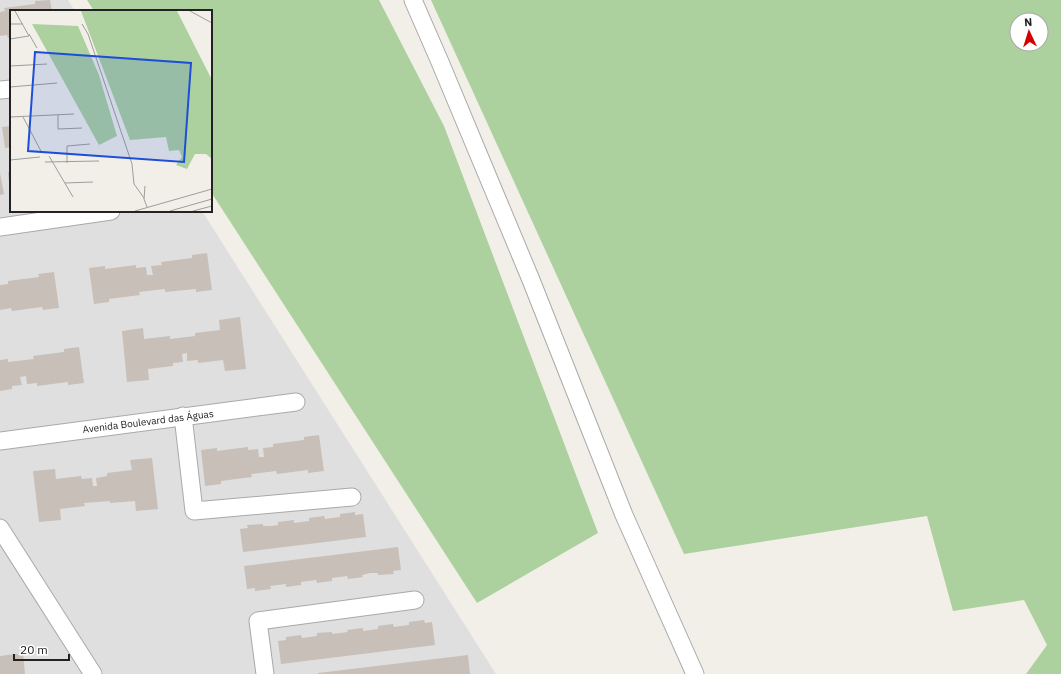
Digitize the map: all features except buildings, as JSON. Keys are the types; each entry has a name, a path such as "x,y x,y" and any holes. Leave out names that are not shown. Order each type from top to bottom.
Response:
{"street":[{"path":"413,0 531,280 624,515 695,674"},
{"path":"0,90 10,89"},
{"path":"0,227 104,212"},
{"name":"Avenida Boulevard das Águas","path":"0,441 296,402"},
{"path":"183,416 193,509 195,512 352,497"},
{"path":"0,528 92,674"},
{"path":"264,674 258,621 415,600"}],"shaded area":[{"path":"0,0 68,0 74,10 10,10 10,212 203,212 496,674 0,674"}],"green space":[{"path":"87,0 379,0 444,126 598,533 477,603 212,194 212,10 93,10"},
{"path":"431,0 1061,0 1061,674 1026,674 1047,645 1024,600 953,611 927,516 684,554"}]}
